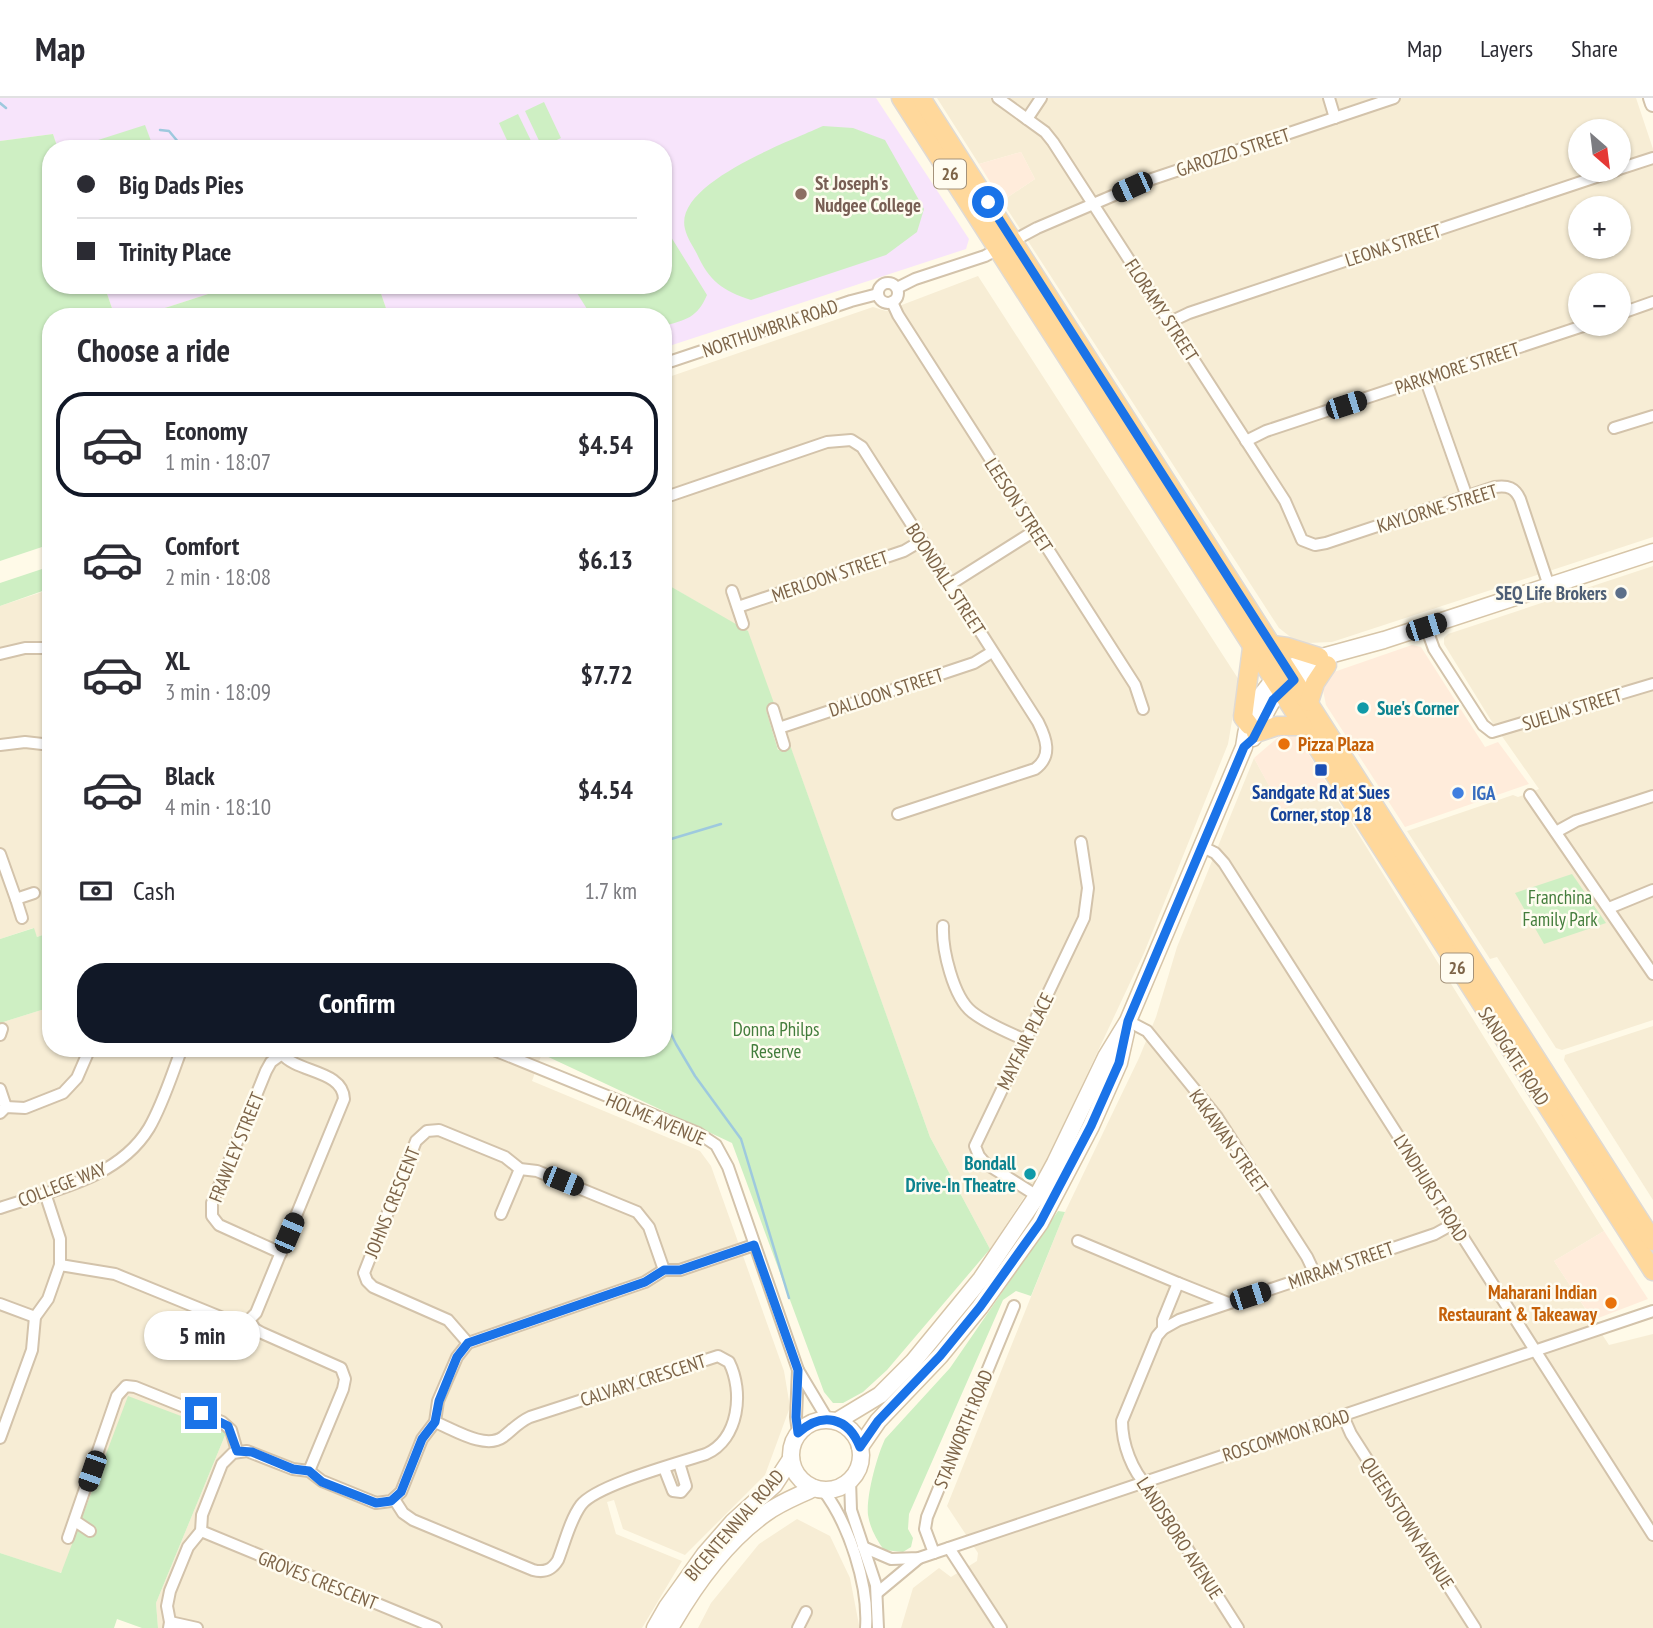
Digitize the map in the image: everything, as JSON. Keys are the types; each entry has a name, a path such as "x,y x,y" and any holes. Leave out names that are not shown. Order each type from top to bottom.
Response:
{"highway":[{"name":"SANDGATE ROAD","path":"901,98 1006,246 1272,645 1303,726 1653,1271"},
{"name":"SANDGATE ROAD","path":"920,98 1006,246 1252,648 1308,702 1653,1241"},
{"path":"1272,645 1287,647 1323,661 1308,702"},
{"path":"1252,648 1243,716 1252,729 1303,726"}],"main road":[{"path":"832,1421 848,1427 856,1436 860,1447 860,1465 850,1480 842,1486 819,1489 798,1477 791,1459 798,1433 807,1426 832,1421 880,1395 929,1344 1044,1200 1091,1126 1119,1063 1128,1021 1252,729 1261,692 1342,650 1355,649 1426,627 1653,552"},
{"path":"860,1447 878,1421 940,1356 980,1307 1021,1251 1044,1200"},
{"name":"BICENTENNIAL ROAD","path":"655,1628 705,1554 733,1522 774,1485 791,1459"},
{"name":"BICENTENNIAL ROAD","path":"670,1628 706,1574 742,1534 775,1507 819,1489"}],"street":[{"name":"FLORAMY STREET","path":"998,98 1049,136 1285,500 1302,540"},
{"path":"1027,119 1041,98"},
{"path":"1329,98 1335,118"},
{"name":"GAROZZO STREET","path":"1006,246 1037,229 1152,179 1394,98"},
{"path":"1651,98 1653,104"},
{"name":"LEONA STREET","path":"1631,165 1653,158"},
{"name":"LEONA STREET","path":"1170,323 1189,313 1579,182"},
{"path":"897,288 1006,246"},
{"path":"885,283 892,283 897,288 898,296 892,302 883,302 878,294 885,283"},
{"name":"NORTHUMBRIA ROAD","path":"672,361 878,294"},
{"name":"LEESON STREET","path":"892,302 913,340 1135,685 1143,709"},
{"path":"1631,310 1653,302"},
{"name":"PARKMORE STREET","path":"1246,441 1266,431 1568,331"},
{"path":"1425,378 1467,497"},
{"path":"1614,428 1653,416"},
{"name":"BOONDALL STREET","path":"672,495 827,442 851,440 865,451 1043,732 1047,745 1045,758 1035,769 898,814"},
{"name":"KAYLORNE STREET","path":"1302,540 1310,545 1320,545 1499,486 1510,487 1516,492 1549,586"},
{"path":"949,585 1036,530"},
{"name":"MERLOON STREET","path":"738,607 904,551 921,541"},
{"path":"732,591 743,624"},
{"name":"SUELIN STREET","path":"1426,627 1434,649 1483,725 1490,731 1505,729 1653,684"},
{"path":"0,653 25,648 42,649"},
{"name":"DALLOON STREET","path":"779,728 974,663 992,652"},
{"path":"772,709 784,745"},
{"path":"0,745 25,741 42,744"},
{"path":"1530,795 1653,974"},
{"path":"1556,832 1576,821 1653,796"},
{"name":"MAYFAIR PLACE","path":"1044,1200 985,1163 975,1146 1084,918 1087,888 1081,842"},
{"name":"LYNDHURST ROAD","path":"1203,847 1215,853 1224,863 1653,1535"},
{"path":"0,854 22,918"},
{"path":"1609,908 1653,890"},
{"path":"16,899 34,893"},
{"path":"943,926 943,949 966,1006 980,1018 1025,1040"},
{"name":"KAKAWAN STREET","path":"1128,1021 1147,1031 1217,1117 1307,1257 1315,1274"},
{"path":"0,1089 3,1110 24,1108 63,1093 77,1078 86,1057"},
{"name":"COLLEGE WAY","path":"0,1208 99,1173 117,1163 131,1151 150,1126 178,1057"},
{"name":"FRAWLEY STREET","path":"275,1057 266,1071 212,1203 211,1213 219,1226 281,1253"},
{"path":"60,1265 115,1274 236,1322 249,1320 256,1313 344,1095 341,1087 332,1079 291,1063 286,1057"},
{"name":"HOLME AVENUE","path":"511,1057 698,1133 712,1142 724,1157 798,1370 832,1421"},
{"name":"JOHNS CRESCENT","path":"468,1343 448,1320 369,1285 365,1277 365,1268 416,1141 426,1131 439,1130 505,1157 520,1169 537,1171 637,1212 649,1227 664,1270"},
{"path":"501,1214 520,1169"},
{"path":"0,1438 32,1350 35,1317 48,1299 60,1265 60,1238 45,1193"},
{"name":"MIRRAM STREET","path":"1163,1329 1179,1320 1435,1234 1453,1224"},
{"path":"1078,1241 1228,1303"},
{"path":"197,1628 170,1625 168,1597 188,1547 201,1531 202,1515 222,1464 228,1456 237,1451 252,1452 293,1469 309,1471 322,1482 376,1503 386,1503 394,1499 403,1488 422,1439 435,1422 439,1401 457,1357 468,1343 645,1282 664,1270 680,1270 754,1245"},
{"path":"1163,1329 1163,1320 1178,1283"},
{"path":"0,1304 35,1317"},
{"name":"STANWORTH ROAD","path":"934,1553 925,1529 927,1517 1014,1306"},
{"name":"ROSCOMMON ROAD","path":"863,1546 891,1559 919,1558 1653,1311"},
{"path":"249,1320 257,1331 334,1364 345,1374 343,1389 309,1471"},
{"name":"LANDSBORO AVENUE","path":"1163,1329 1154,1342 1122,1421 1125,1442 1138,1478 1238,1628"},
{"name":"CALVARY CRESCENT","path":"394,1499 403,1513 413,1520 533,1570 546,1571 558,1560 577,1511 589,1497 606,1488 713,1451 731,1428 738,1389 731,1366 722,1357 712,1357 530,1417 502,1437 491,1441 480,1440 435,1422"},
{"name":"HOLME AVENUE","path":"798,1370 798,1433"},
{"path":"68,1538 117,1396 126,1386 135,1387 222,1422 231,1430 237,1451"},
{"name":"QUEENSTOWN AVENUE","path":"1343,1416 1351,1434 1475,1628"},
{"path":"664,1468 673,1491 681,1492 686,1486 679,1463"},
{"path":"850,1480 851,1510 877,1593 878,1628"},
{"path":"819,1489 838,1513 858,1567 866,1599 866,1628"},
{"path":"75,1521 90,1531"},
{"name":"GROVES CRESCENT","path":"201,1531 436,1628"},
{"path":"949,1548 1001,1628"},
{"name":"ROSCOMMON ROAD","path":"877,1593 919,1558"},
{"path":"798,1628 806,1612"}],"shaded area":[{"name":"St Joseph's Nudgee College","path":"0,98 876,98 969,239 966,249 672,345 672,308 386,308 381,294 672,294 672,140 55,140 53,134 0,141"},
{"path":"937,98 1636,98 1653,149 1653,537 1332,642 1307,643 1293,639 1279,628 1002,201 1035,179 1021,152 979,164"},
{"path":"1021,152 1035,179 1002,201 979,164"},
{"path":"978,276 1239,680 1228,744 1144,953 1042,1170 990,1249 930,1137 790,746 779,750 765,710 774,706 748,632 672,587 672,376 873,307 886,311"},
{"path":"107,294 208,294 165,308 112,308"},
{"path":"1653,566 1653,1020 1562,1050 1556,1048 1497,957 1490,959 1407,831 1513,795 1518,797 1539,789 1492,722 1444,644 1444,638 1448,634"},
{"path":"42,592 42,935 37,937 33,928 0,939 0,606"},
{"name":"Sue's Corner","path":"1412,645 1421,647 1485,747 1498,742 1529,784 1405,827 1326,705 1323,690 1331,673"},
{"path":"1283,733 1298,737 1328,785 1282,810 1254,758"},
{"path":"1254,758 1282,809 1328,785 1604,1231 1554,1261 1609,1345 1653,1334 1653,1628 901,1628 913,1588 939,1568 951,1577 977,1561 978,1553 947,1506 1065,1212 1156,1017 1177,947"},
{"path":"42,1010 42,1057 541,1057 532,1081 700,1151 711,1166 784,1371 790,1407 765,1475 685,1555 623,1529 614,1500 607,1502 616,1534 682,1561 642,1628 158,1628 156,1603 226,1433 60,1573 0,1553 0,1023"},
{"path":"1653,1026 1653,1200 1564,1060 1565,1055"},
{"path":"1604,1231 1648,1299 1593,1320 1554,1261"},
{"path":"797,1519 830,1536 850,1578 859,1625 867,1628 698,1628 711,1603 759,1544"}],"green space":[{"path":"544,102 561,138 539,140 525,111"},
{"path":"518,114 531,140 507,140 499,123"},
{"path":"145,125 151,140 98,140"},
{"path":"823,126 853,128 885,140 924,209 917,232 886,255 751,300 725,289 712,278 689,239 685,229 686,212 697,196 715,180 762,153"},
{"path":"53,134 55,140 42,140 42,294 107,294 112,308 42,308 42,547 0,561 0,141"},
{"path":"672,239 707,295 695,313 672,323 672,308 586,308 578,294 672,294"},
{"path":"208,294 381,294 386,308 165,308"},
{"path":"42,569 42,591 0,606 0,583"},
{"name":"Donna Philps Reserve","path":"672,587 748,631 775,706 766,710 778,750 790,745 930,1137 990,1249 887,1370 863,1392 843,1403 833,1403 824,1392 732,1143 548,1057 672,1057"},
{"name":"Franchina Family Park","path":"1572,874 1606,923 1544,944 1515,893"},
{"path":"34,928 37,937 42,935 42,1010 0,1023 0,939"},
{"path":"1058,1211 1065,1212 1031,1296 1016,1291 1003,1300 909,1514 908,1529 913,1538 911,1547 903,1552 884,1550 872,1529 868,1507 873,1476 885,1439 950,1368"},
{"path":"128,1396 226,1433 156,1603 158,1628 142,1628 117,1619 114,1628 0,1628 0,1553 61,1573"}],"waterway":[{"path":"0,103 6,108"},
{"path":"160,130 169,131 176,140"},
{"path":"672,839 721,824"},
{"path":"672,1036 695,1076 741,1139 789,1298"}],"place":[{"name":"St Joseph's Nudgee College","path":"801,194"},
{"name":"SEQ Life Brokers","path":"1621,593"},
{"name":"Sue's Corner","path":"1363,708"},
{"name":"Pizza Plaza","path":"1284,744"},
{"name":"Sandgate Rd at Sues Corner, stop 18","path":"1321,770"},
{"name":"IGA","path":"1458,793"},
{"name":"Bondall Drive-In Theatre","path":"1030,1174"},
{"name":"Maharani Indian Restaurant & Takeaway","path":"1611,1303"}],"route":[{"path":"201,1413 228,1426 237,1451 252,1452 296,1470 309,1471 322,1482 376,1503 386,1503 401,1492 422,1439 437,1418 437,1406 457,1357 465,1345 645,1282 661,1271 680,1270 754,1245 798,1370 798,1433 817,1421 837,1421 848,1427 856,1436 860,1447 878,1421 962,1330 1021,1251 1051,1204 1077,1155 1119,1063 1128,1021 1244,747 1253,739 1270,704 1294,680 988,202"}]}
